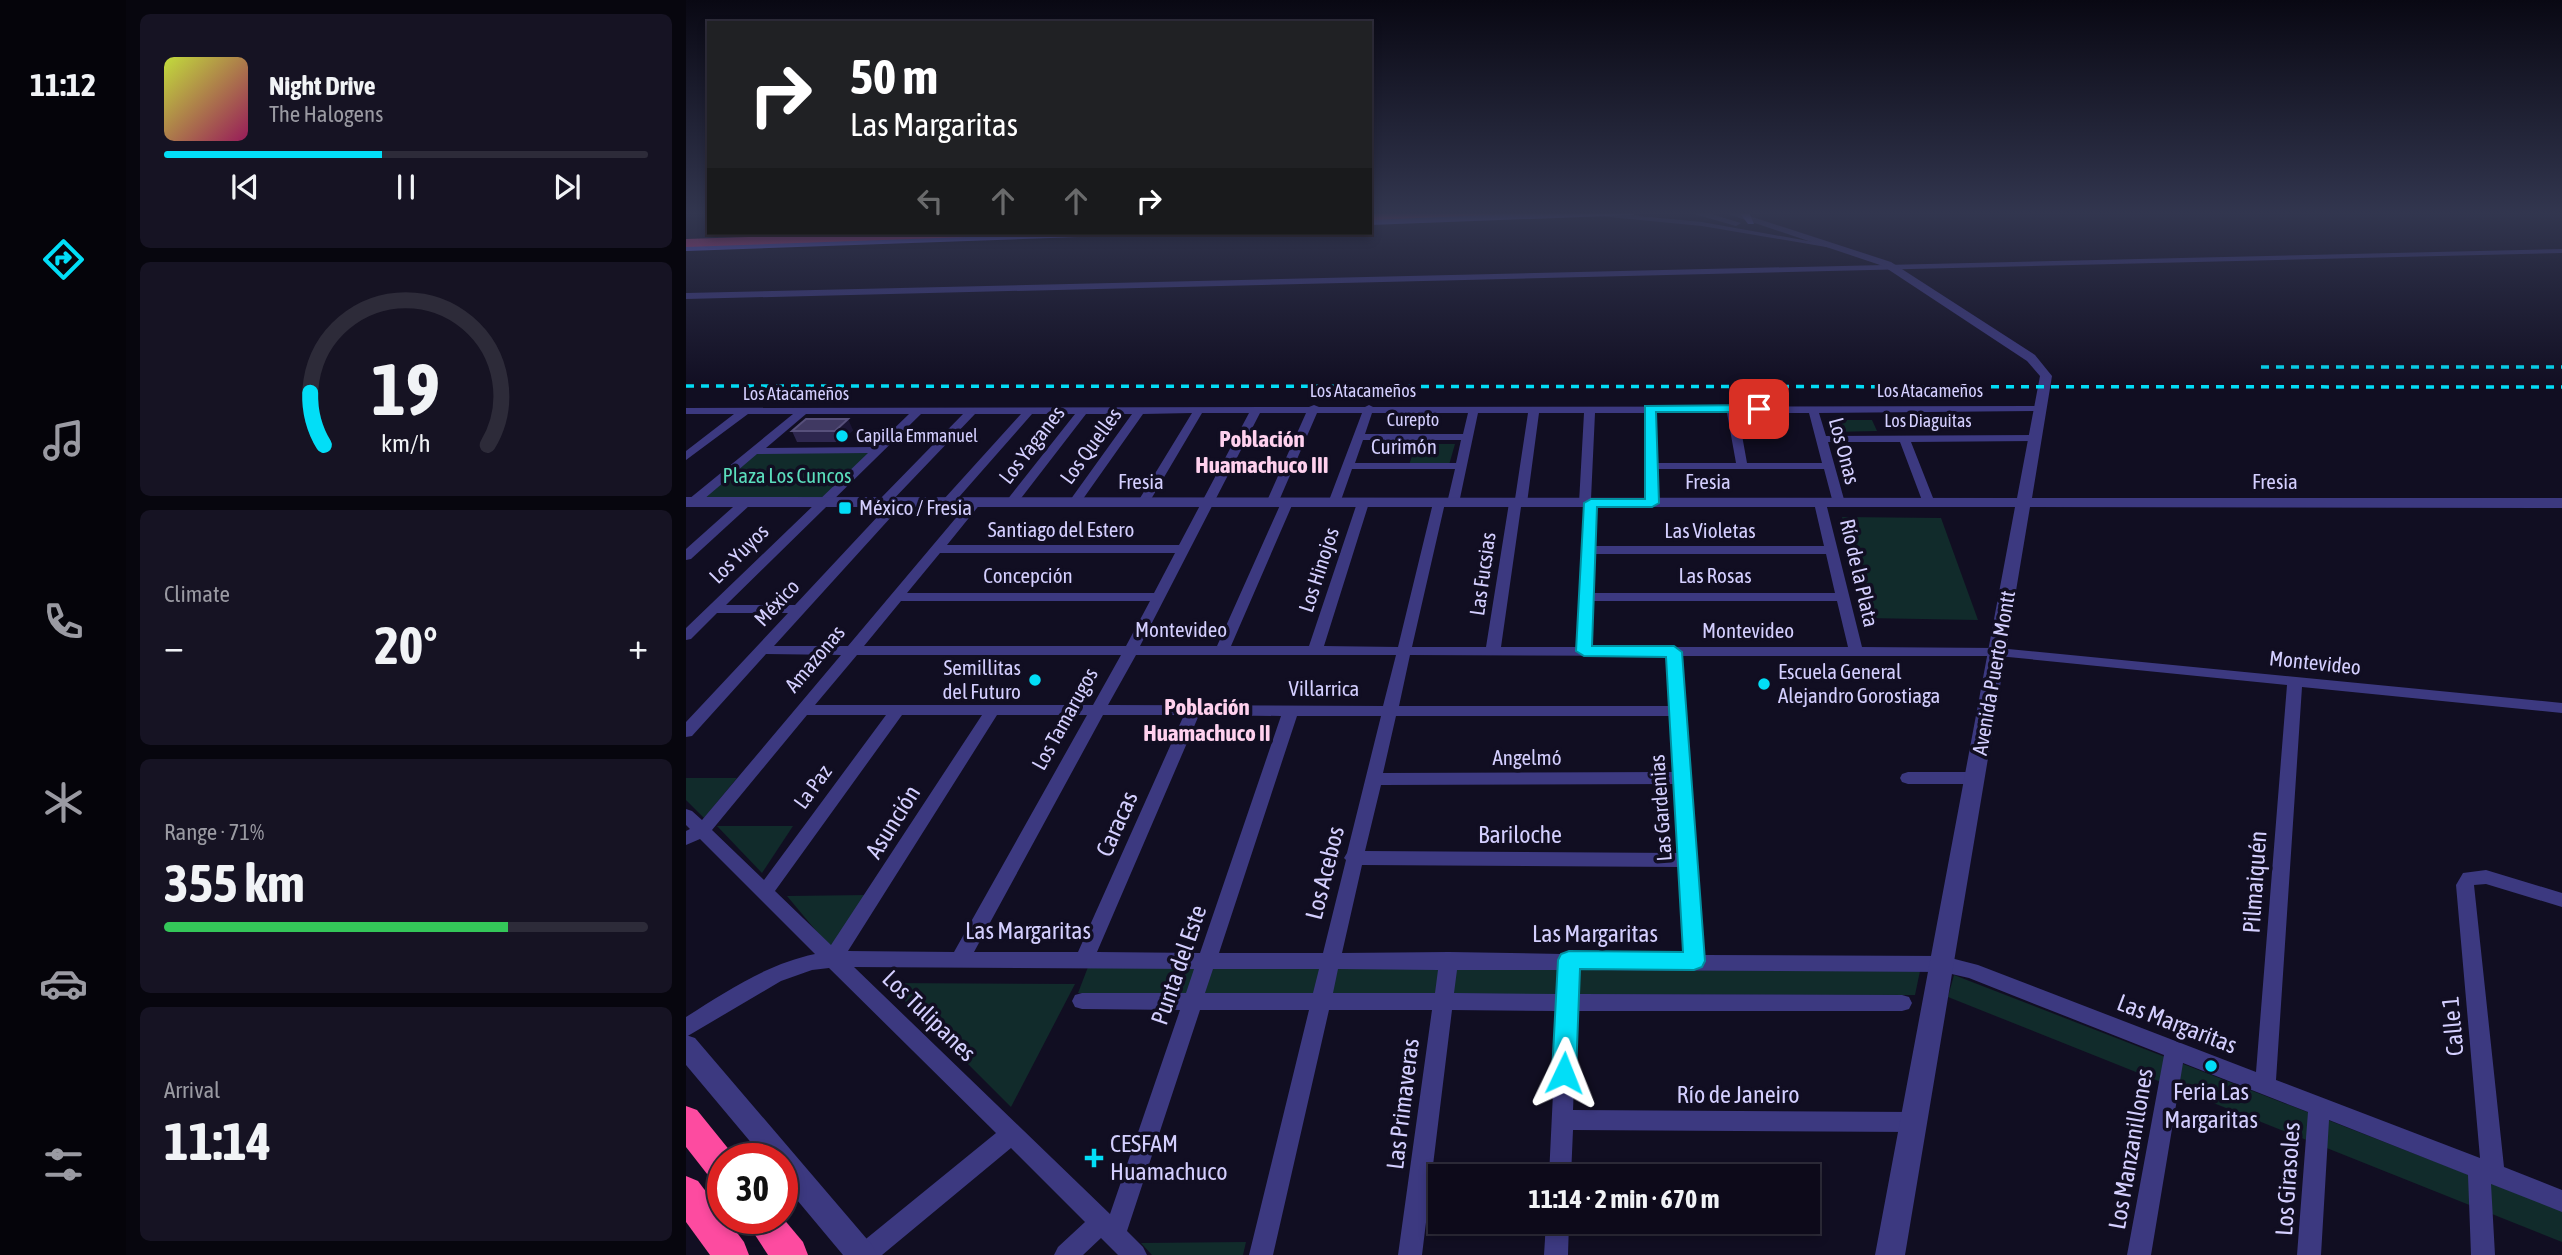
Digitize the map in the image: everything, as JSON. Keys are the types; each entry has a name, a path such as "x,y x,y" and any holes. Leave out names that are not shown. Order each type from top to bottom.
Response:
{"highway":[{"path":"686,1121 707,1148"},
{"path":"686,1194 731,1255"},
{"path":"774,1234 790,1255"}],"street":[{"path":"686,296 1784,271"},
{"name":"Avenida Puerto Montt","path":"1890,1255 2046,376 2040,365 1899,271"},
{"path":"1222,651 1314,408"},
{"name":"Los Atacameños","path":"687,412 1198,412 1314,408 2039,409"},
{"path":"1334,503 1369,408"},
{"name":"Los Acebos","path":"1261,1255 1403,651 1446,503 1461,466 1474,409"},
{"name":"Las Fucsias","path":"1493,651 1534,409"},
{"path":"1584,651 1589,550 1590,409"},
{"path":"1650,409 1652,503"},
{"path":"1732,409 1742,466"},
{"name":"Los Onas","path":"1813,409 1839,503"},
{"name":"Los Tamarugos","path":"961,957 1185,549 1256,410"},
{"path":"686,457 745,411"},
{"path":"689,502 803,411"},
{"name":"Los Yuyos","path":"686,636 917,412"},
{"name":"México","path":"686,733 801,609 971,412"},
{"path":"948,502 1028,412"},
{"name":"Los Yaganes","path":"1011,502 1082,412"},
{"name":"Los Quelles","path":"1074,503 1139,412"},
{"path":"1143,503 1198,412"},
{"name":"Curepto","path":"1358,437 1467,437"},
{"name":"Los Diaguitas","path":"1821,439 2035,438"},
{"path":"1904,439 1929,503"},
{"path":"755,451 877,450"},
{"name":"Curimón","path":"1348,466 1461,466"},
{"path":"1651,466 1828,466"},
{"name":"Fresia","path":"689,502 2562,503"},
{"path":"686,556 746,502"},
{"name":"Amazonas","path":"694,835 975,503"},
{"name":"Los Hinojos","path":"1315,651 1363,503"},
{"name":"Río de la Plata","path":"1821,503 1856,652"},
{"name":"Santiago del Estero","path":"936,549 1185,549"},
{"name":"Las Violetas","path":"1589,550 1832,550"},
{"name":"Concepción","path":"897,597 1159,597"},
{"name":"Las Rosas","path":"1586,597 1843,597"},
{"path":"713,609 801,609"},
{"name":"Montevideo","path":"762,650 1998,652 2562,708"},
{"name":"Las Gardenias","path":"1674,652 1694,961"},
{"name":"Pilmaiquén","path":"2265,1086 2295,682"},
{"name":"Villarrica","path":"802,710 1678,711"},
{"name":"La Paz","path":"765,892 898,710"},
{"name":"Asunción","path":"833,959 993,710"},
{"name":"Caracas","path":"1085,958 1194,710"},
{"name":"Punta del Este","path":"1108,1228 1193,1001 1291,710"},
{"name":"Angelmó","path":"1373,779 1682,778"},
{"path":"1908,778 1976,778"},
{"name":"Los Tulipanes","path":"686,815 694,835 765,892 1135,1255"},
{"name":"Bariloche","path":"1353,858 1687,860"},
{"name":"Calle 1","path":"2486,1172 2465,885 2474,877 2486,877 2562,900"},
{"name":"Las Margaritas","path":"686,1028 776,972 801,963 833,959 1208,958 1943,964 1971,971 2562,1201"},
{"name":"Las Primaveras","path":"1410,1255 1449,960"},
{"path":"1560,1164 1569,960"},
{"path":"1082,1001 1902,1003"},
{"path":"686,1046 768,1143"},
{"name":"Los Manzanillones","path":"2139,1255 2175,1051"},
{"name":"Los Girasoles","path":"2309,1255 2319,1107"},
{"name":"Río de Janeiro","path":"1562,1120 1914,1122"},
{"path":"798,1178 863,1255 1012,1134"},
{"path":"2483,1255 2486,1172"},
{"path":"1066,1255 1108,1228"},
{"path":"1556,1255 1557,1234"}],"green space":[{"path":"1828,420 1872,420 1877,431 1832,432"},
{"path":"1416,444 1455,444 1449,465 1409,465"},
{"name":"Plaza Los Cuncos","path":"873,451 821,501 698,500 756,452"},
{"path":"1842,517 1941,518 1978,620 1865,618"},
{"path":"686,778 737,778 704,818 686,800"},
{"path":"717,826 793,826 762,873"},
{"path":"868,895 833,951 787,896"},
{"path":"1088,967 1920,971 1915,995 1078,993"},
{"path":"1954,975 2562,1211 2562,1242 1948,997"},
{"path":"887,983 1075,984 1011,1107"},
{"path":"1246,1242 1243,1255 1152,1255 1141,1243"}],"building":[{"path":"806,419 848,419 835,431 792,431"}],"railway":[{"path":"2261,367 2562,367"},
{"path":"686,386 2562,387"}],"place":[{"name":"Capilla Emmanuel","path":"842,436"},
{"name":"México / Fresia","path":"845,508"},
{"name":"Semillitas del Futuro","path":"1035,680"},
{"name":"Escuela General Alejandro Gorostiaga","path":"1764,684"},
{"name":"Feria Las Margaritas","path":"2211,1066"},
{"name":"CESFAM Huamachuco","path":"1094,1158"}],"district":[{"name":"Población Huamachuco III","path":"1262,452"},
{"name":"Población Huamachuco II","path":"1207,720"}],"route":[{"path":"1564,1073 1569,960 1694,961 1674,652 1584,651 1591,503 1652,503 1650,409 1759,409"}]}
